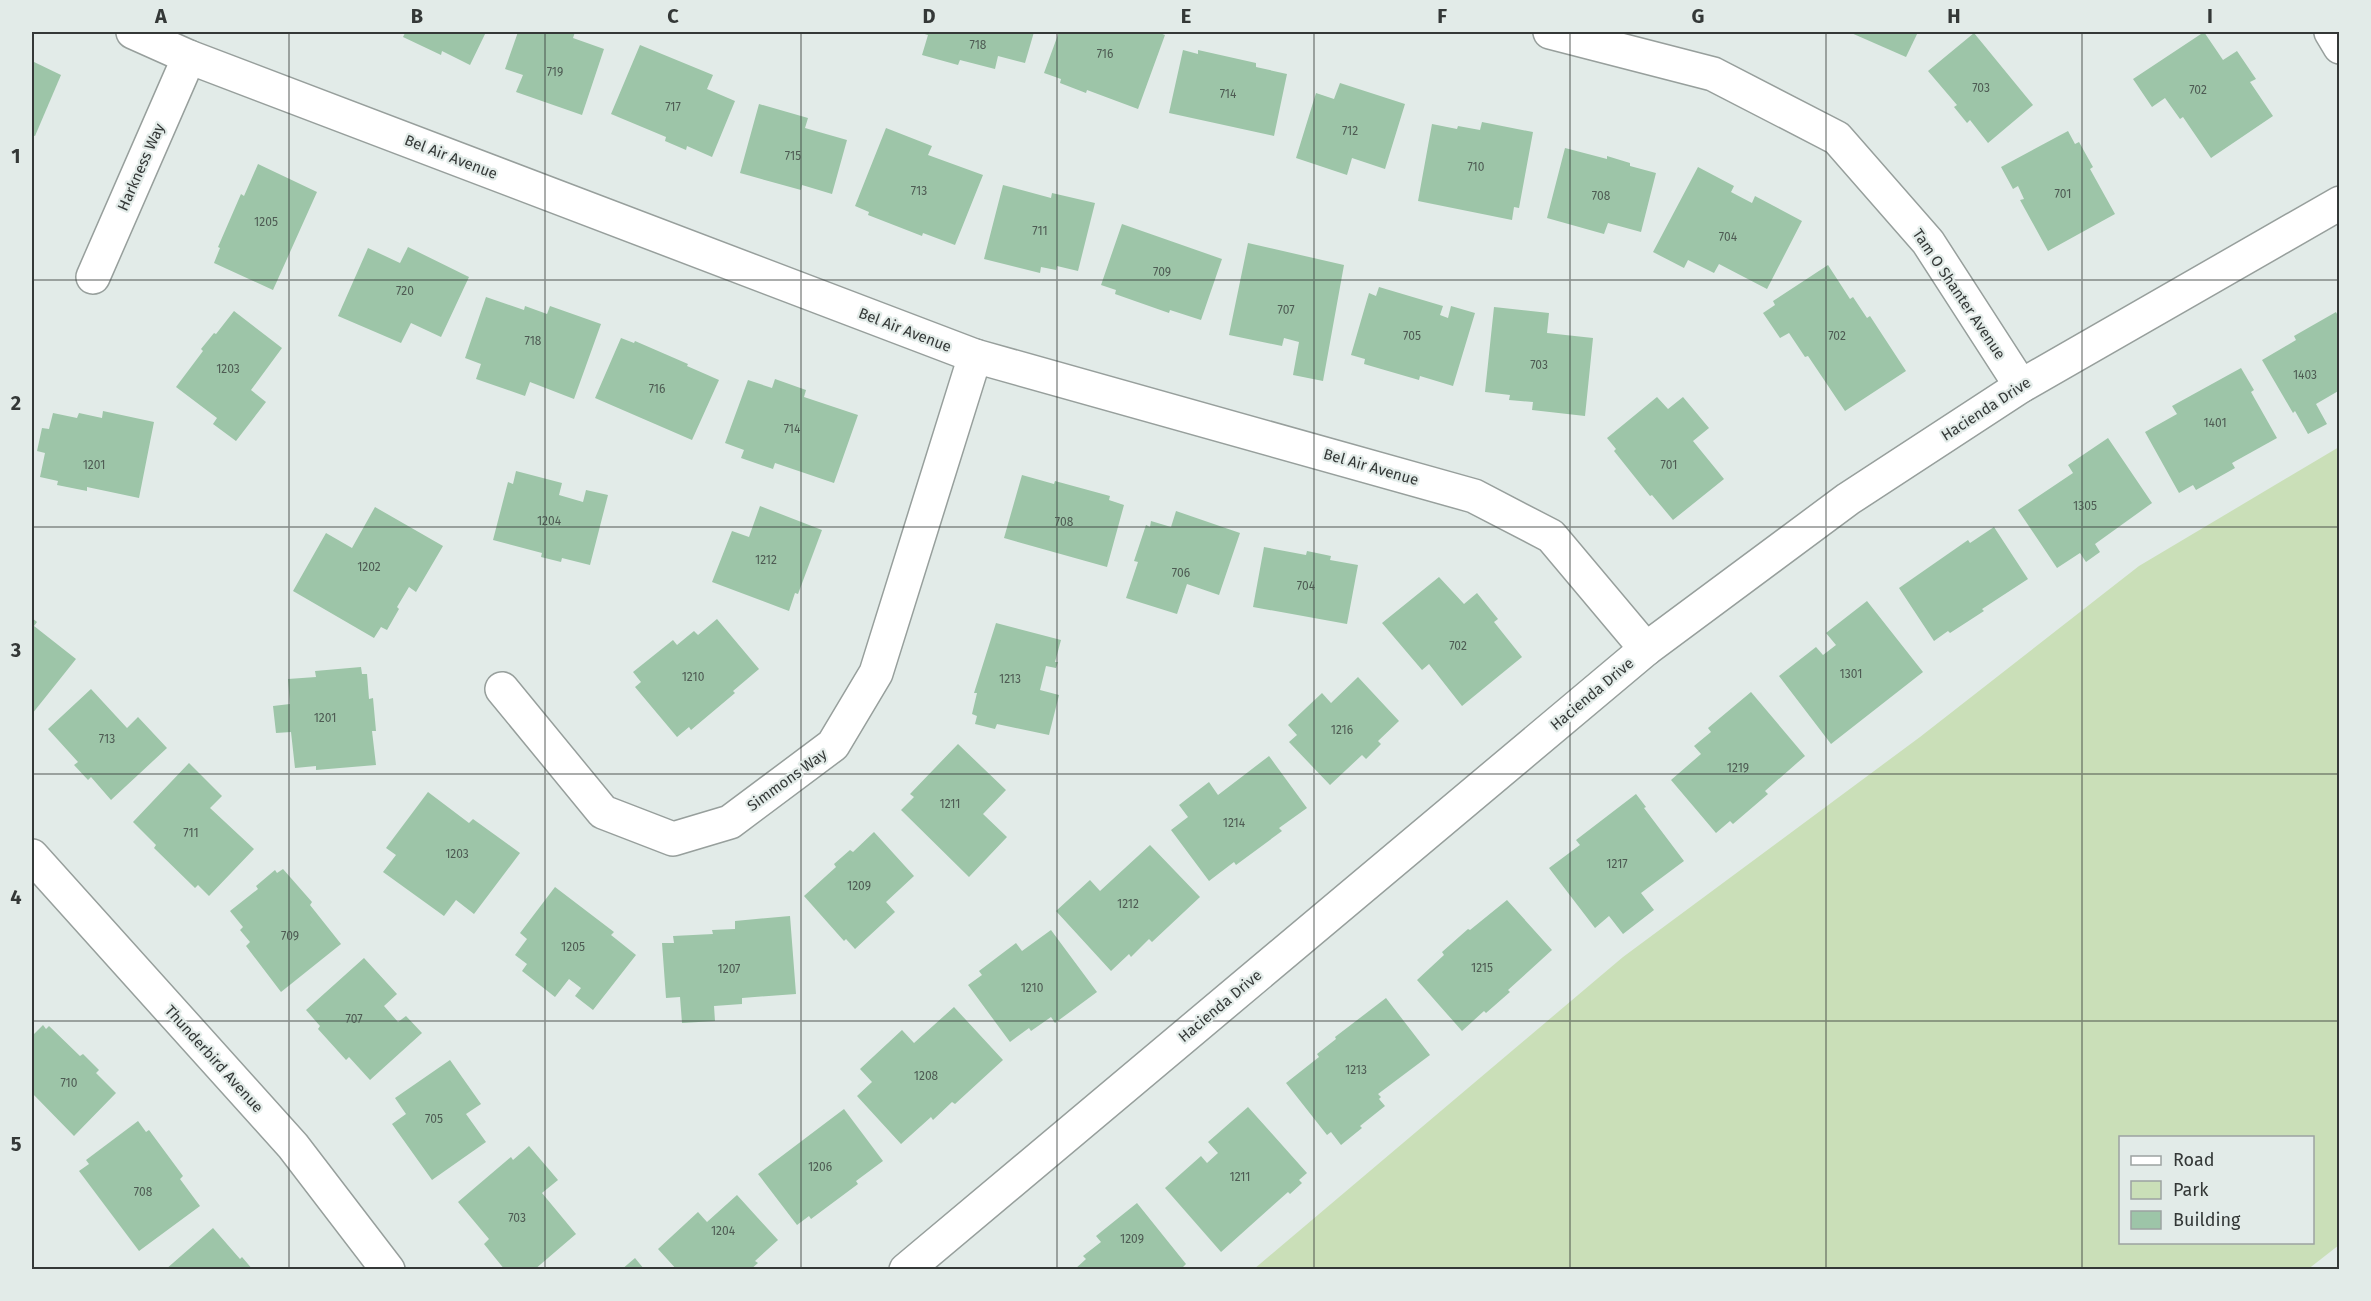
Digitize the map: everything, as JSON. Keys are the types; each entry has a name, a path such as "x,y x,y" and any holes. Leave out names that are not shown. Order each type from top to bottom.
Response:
{"street":[{"name":"Bel Air Avenue","path":"133,32 189,57 975,356 1474,496 1551,536 1646,650"},
{"name":"Tam O Shanter Avenue","path":"1550,32 1713,74 1837,138 1928,242 2021,386"},
{"path":"2331,32 2340,47"},
{"name":"Harkness Way","path":"93,277 189,57"},
{"name":"Hacienda Drive","path":"906,1269 1646,650 1848,499 2021,386 2340,204"},
{"name":"Simmons Way","path":"502,688 603,812 673,839 730,822 833,745 876,673 975,356"},
{"name":"Thunderbird Avenue","path":"32,856 293,1146 388,1269"}],"green space":[{"path":"2339,447 2339,1245 2307,1270 1254,1269 1623,957 1920,737 2139,566"}],"building":[{"path":"401,32 486,32 470,65 442,51 441,55 403,37 405,33"},
{"path":"518,32 575,32 573,38 604,49 582,115 516,92 523,75 505,69"},
{"path":"918,32 1034,32 1025,63 998,56 995,69 960,60 958,65 922,55 928,35"},
{"path":"1059,32 1157,32 1165,35 1138,109 1087,90 1086,93 1060,83 1061,79 1044,73"},
{"path":"1849,32 1918,32 1906,57"},
{"path":"2204,32 2223,60 2237,51 2256,79 2250,82 2273,116 2211,158 2183,117 2180,119 2165,98 2152,107 2133,79"},
{"path":"1974,33 2033,105 1988,143 1970,120 1967,123 1954,107 1957,105 1928,71"},
{"path":"640,45 713,75 707,89 735,101 712,157 687,146 686,150 665,141 666,137 611,114"},
{"path":"1183,50 1198,54 1198,50 1256,63 1256,67 1287,74 1274,136 1169,113"},
{"path":"32,61 61,75 35,136 32,135"},
{"path":"1340,83 1405,104 1385,169 1352,158 1347,175 1296,158 1316,93 1334,99"},
{"path":"759,104 808,118 805,128 847,140 832,194 802,185 801,190 740,173"},
{"path":"1482,122 1533,132 1519,208 1514,207 1512,220 1418,201 1432,124 1457,129 1458,126 1480,130"},
{"path":"886,128 932,146 928,155 983,175 955,245 923,233 922,236 868,215 869,212 855,206"},
{"path":"2068,131 2075,144 2079,142 2093,167 2090,169 2115,214 2048,251 2020,200 2024,199 2018,186 2013,189 2001,167"},
{"path":"1565,148 1607,159 1607,156 1630,163 1630,166 1656,173 1641,232 1608,223 1604,234 1547,218"},
{"path":"258,164 317,192 273,290 214,263 220,248 218,247 241,194 244,196"},
{"path":"1698,167 1734,186 1731,192 1752,203 1755,196 1802,221 1767,289 1719,264 1714,273 1688,260 1684,268 1653,252"},
{"path":"1003,185 1051,198 1052,193 1095,203 1078,271 1057,266 1056,270 1041,267 1040,273 984,259"},
{"path":"1122,224 1222,259 1201,320 1170,310 1169,313 1115,294 1116,290 1101,285"},
{"path":"1248,243 1344,265 1323,381 1293,375 1299,342 1284,338 1282,346 1229,335"},
{"path":"408,247 469,277 441,337 411,323 401,343 338,316 368,248 400,263"},
{"path":"1828,265 1850,299 1853,297 1867,318 1870,316 1906,371 1845,411 1808,356 1805,357 1789,333 1780,338 1763,313 1775,305 1773,301"},
{"path":"1379,287 1443,306 1440,315 1448,318 1451,306 1475,313 1453,386 1420,376 1419,380 1364,364 1365,359 1351,355 1369,293 1376,296"},
{"path":"486,297 524,310 525,306 547,314 550,306 601,324 574,399 530,382 525,396 476,379 481,364 465,358"},
{"path":"1494,307 1549,313 1547,333 1593,338 1585,416 1532,410 1533,402 1509,400 1510,395 1485,392"},
{"path":"234,311 282,348 251,390 266,402 236,441 213,424 217,418 176,387 203,351 201,349"},
{"path":"2336,312 2338,316 2340,315 2340,390 2316,404 2327,424 2308,434 2262,360 2296,340 2294,336"},
{"path":"621,338 634,343 635,341 719,380 692,440 595,398"},
{"path":"2241,368 2254,390 2251,392 2277,438 2232,463 2235,468 2196,490 2193,485 2179,493 2145,432 2177,414 2172,406"},
{"path":"775,379 806,390 804,397 858,415 834,483 775,463 773,469 741,458 744,450 725,443 748,380 772,388"},
{"path":"1657,397 1668,409 1683,397 1709,428 1693,441 1724,479 1673,520 1652,495 1650,496 1614,451 1616,449 1607,438"},
{"path":"103,411 154,422 139,498 87,487 87,491 57,485 58,481 40,477 45,453 37,451 42,428 49,429 53,413 77,418 79,413 102,418"},
{"path":"2108,438 2152,503 2095,544 2100,552 2086,562 2080,553 2057,568 2018,510 2073,473 2068,465"},
{"path":"516,471 562,483 559,495 583,502 586,490 608,495 590,565 562,558 561,562 541,557 542,553 493,540 508,482 513,484"},
{"path":"1022,475 1054,484 1055,481 1110,496 1109,500 1124,505 1107,567 1004,538"},
{"path":"760,506 822,530 798,594 795,593 789,611 712,582 732,531 749,537"},
{"path":"375,507 443,546 416,592 409,587 387,630 381,627 374,638 293,591 326,533 352,548"},
{"path":"1176,511 1240,533 1219,595 1187,584 1177,614 1126,598 1138,562 1134,561 1146,525 1150,527 1151,521 1171,527"},
{"path":"1994,527 2028,579 1982,609 1984,611 1934,641 1899,588 1968,540 1970,543"},
{"path":"1264,547 1306,555 1307,551 1331,556 1330,560 1358,565 1347,624 1253,607"},
{"path":"1439,577 1464,604 1477,593 1498,619 1494,622 1522,657 1462,706 1429,664 1422,670 1382,623"},
{"path":"1867,601 1923,672 1831,744 1779,676 1816,647 1823,655 1836,645 1826,633"},
{"path":"32,618 37,622 34,626 76,659 32,714"},
{"path":"717,619 759,669 733,691 735,693 691,730 689,727 677,737 635,687 641,682 633,672 673,640 677,645 694,631 698,635"},
{"path":"996,623 1061,640 1055,662 1058,662 1056,668 1046,666 1040,690 1059,695 1049,735 997,724 995,729 975,724 977,716 972,714 977,693 974,693"},
{"path":"361,667 362,674 367,674 369,699 373,698 376,731 372,731 376,765 316,770 316,766 295,768 291,732 276,733 273,706 290,704 288,679 316,677 315,671"},
{"path":"1358,677 1399,721 1378,741 1381,744 1366,759 1362,755 1330,785 1289,742 1297,735 1288,725 1322,693 1331,703"},
{"path":"91,689 127,728 138,717 167,748 111,800 91,777 88,780 74,765 78,762 48,729"},
{"path":"1751,692 1805,756 1765,791 1768,794 1733,824 1730,821 1716,833 1671,780 1701,754 1694,746 1711,732 1708,728"},
{"path":"958,744 1006,790 983,814 1007,837 969,877 901,810 914,797 910,794"},
{"path":"1269,756 1307,808 1279,828 1282,831 1236,865 1234,862 1209,881 1171,830 1188,817 1179,805 1209,782 1218,795"},
{"path":"189,763 222,796 210,808 254,849 209,896 198,885 195,888 154,848 156,845 133,822"},
{"path":"428,792 469,823 473,819 520,853 474,914 456,900 444,916 383,872 396,855 386,848"},
{"path":"1636,794 1684,861 1641,893 1654,910 1623,934 1609,916 1595,928 1549,868 1580,845 1576,840"},
{"path":"874,832 914,876 886,902 895,912 855,949 846,939 844,941 804,896 836,867 834,864 850,850 853,852"},
{"path":"1150,845 1200,897 1152,942 1149,939 1131,957 1129,954 1111,971 1056,911 1090,880 1100,891"},
{"path":"283,869 312,902 310,905 341,944 281,992 246,946 250,942 240,930 243,927 230,911 258,889 256,886 275,870 277,873"},
{"path":"555,887 614,932 611,935 636,955 593,1010 575,996 581,988 569,979 555,997 522,971 527,964 515,955 527,939 520,933"},
{"path":"1507,900 1552,950 1508,990 1510,992 1462,1031 1417,980 1444,955 1442,952"},
{"path":"790,916 796,994 742,998 742,1004 714,1006 715,1021 682,1023 680,997 666,998 662,943 674,943 673,936 713,934 712,930 735,929 735,921"},
{"path":"1051,930 1097,992 1055,1023 1051,1017 1031,1031 1029,1028 1010,1042 968,985 982,975 979,971 1016,943 1022,951"},
{"path":"364,958 397,994 384,1006 398,1022 406,1016 422,1033 370,1080 349,1057 346,1060 318,1029 320,1026 306,1010"},
{"path":"1386,998 1430,1055 1378,1094 1385,1106 1341,1145 1331,1132 1327,1135 1286,1083 1319,1057 1317,1054 1336,1039 1335,1037"},
{"path":"954,1007 1003,1060 955,1104 952,1102 933,1120 931,1117 901,1144 857,1096 872,1082 860,1069 902,1030 914,1043"},
{"path":"43,1025 46,1029 49,1026 80,1056 83,1054 99,1070 96,1073 116,1093 74,1136 32,1093 32,1036"},
{"path":"450,1060 481,1104 466,1114 486,1142 432,1180 392,1124 406,1114 395,1098"},
{"path":"1248,1107 1307,1173 1299,1180 1302,1183 1290,1194 1288,1192 1221,1252 1165,1188 1201,1156 1207,1163 1218,1153 1208,1142"},
{"path":"844,1109 883,1161 856,1181 858,1184 811,1219 809,1216 797,1225 758,1174"},
{"path":"138,1121 146,1132 149,1130 183,1176 180,1179 200,1206 139,1251 79,1171 89,1164 86,1160"},
{"path":"529,1146 558,1180 542,1193 576,1234 534,1270 505,1270 484,1244 489,1239 458,1202 511,1157 513,1160"},
{"path":"737,1195 778,1240 755,1261 758,1263 750,1270 677,1270 658,1249 698,1212 707,1222"},
{"path":"1137,1203 1186,1264 1180,1270 1074,1270 1086,1259 1083,1256 1101,1242 1096,1236"},
{"path":"213,1228 240,1259 242,1257 253,1270 165,1270"},
{"path":"635,1258 644,1269 647,1267 649,1270 621,1270"}]}
